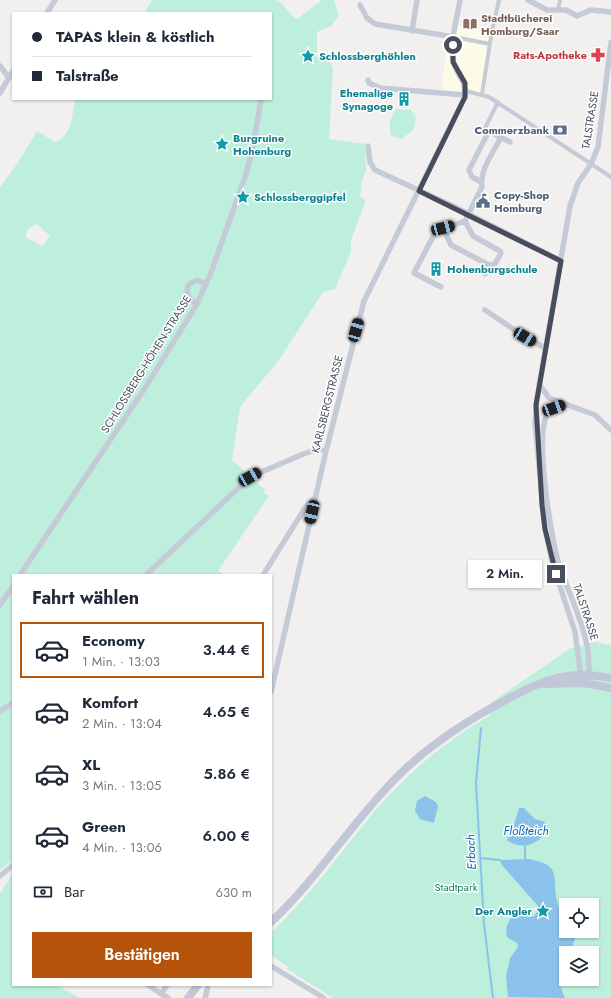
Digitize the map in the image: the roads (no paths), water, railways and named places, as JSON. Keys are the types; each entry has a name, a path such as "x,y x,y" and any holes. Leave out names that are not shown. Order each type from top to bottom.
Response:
{"main road":[{"path":"272,921 312,879 394,780 431,747 474,718 552,678 580,674 609,678"},
{"path":"537,685 556,682 584,683 608,687"},
{"path":"188,998 197,986"}],"street":[{"path":"49,12 55,0"},
{"path":"412,31 417,0"},
{"path":"460,0 454,37 453,62 465,83 465,93"},
{"path":"482,94 499,0"},
{"path":"528,0 547,10 566,10 577,16 591,10 611,12"},
{"path":"558,9 560,0"},
{"path":"360,5 367,18 372,23 490,44"},
{"name":"TALSTRASSE","path":"584,683 580,674 575,632 552,562 545,529 536,423 536,399 540,384 545,348 574,191 591,164 598,147 611,42"},
{"path":"0,66 9,78"},
{"path":"0,93 12,73"},
{"path":"368,80 369,83 380,88 482,94 498,102 611,177"},
{"name":"KARLSBERGSTRASSE","path":"272,688 326,451 364,300 413,204 465,93"},
{"name":"SCHLOSSBERG-HÖHEN-STRASSE","path":"21,574 145,388 197,304 206,284 246,174 253,147 261,100"},
{"path":"484,128 498,102"},
{"path":"481,182 472,177 469,170 489,131 510,142"},
{"path":"441,287 414,273 434,235 443,228 465,221 482,187 481,182 484,172 501,137"},
{"path":"368,146 370,162 375,170 468,214 561,261"},
{"path":"443,228 451,245 489,265 495,264 501,253 500,251 473,236 465,221"},
{"path":"485,274 489,265"},
{"path":"197,304 189,298 186,292 188,287 197,280 206,284"},
{"path":"485,310 525,337 545,348"},
{"path":"540,384 549,398 563,404 583,409 602,420 611,430"},
{"name":"TALSTRASSE","path":"563,404 550,410 545,419 543,438 547,499 558,560 586,645 589,675"},
{"path":"147,574 250,477 317,449 326,451"},
{"path":"264,574 305,508 316,498"},
{"path":"0,605 12,587"},
{"path":"584,683 589,675"},
{"path":"0,711 12,704"},
{"path":"0,876 12,866"},
{"path":"272,967 324,998"},
{"path":"149,986 168,998"},
{"path":"161,994 166,986"},
{"path":"205,998 208,986"}],"water":[{"path":"425,796 436,802 438,806 434,823 420,819 415,811 417,801"},
{"name":"Floßteich","path":"519,808 524,808 535,819 545,822 548,827 545,833 537,841 531,844 513,844 507,840 512,831"},
{"path":"529,859 539,861 547,864 554,873 559,910 559,938 575,939 572,946 559,946 559,986 561,986 565,998 508,997 506,976 510,958 518,947 517,943 508,938 506,931 508,923 513,916 517,914 533,917 538,911 538,906 501,864 500,860"}],"waterway":[{"name":"Erbach","path":"481,728 476,783 484,924 493,998"},
{"path":"525,846 525,859"},
{"path":"480,858 500,860"}],"place":[{"name":"Stadtbücherei Homburg/Saar","path":"470,24"},
{"name":"Rats-Apotheke","path":"598,55"},
{"name":"Schlossberghöhlen","path":"308,56"},
{"name":"Ehemalige Synagoge","path":"404,99"},
{"name":"Commerzbank","path":"560,130"},
{"name":"Burgruine Hohenburg","path":"222,144"},
{"name":"Schlossberggipfel","path":"243,197"},
{"name":"Copy-Shop Homburg","path":"483,201"},
{"name":"Hohenburgschule","path":"436,269"},
{"name":"Der Angler","path":"543,911"}],"park label":[{"name":"Stadtpark","path":"456,887"}]}
